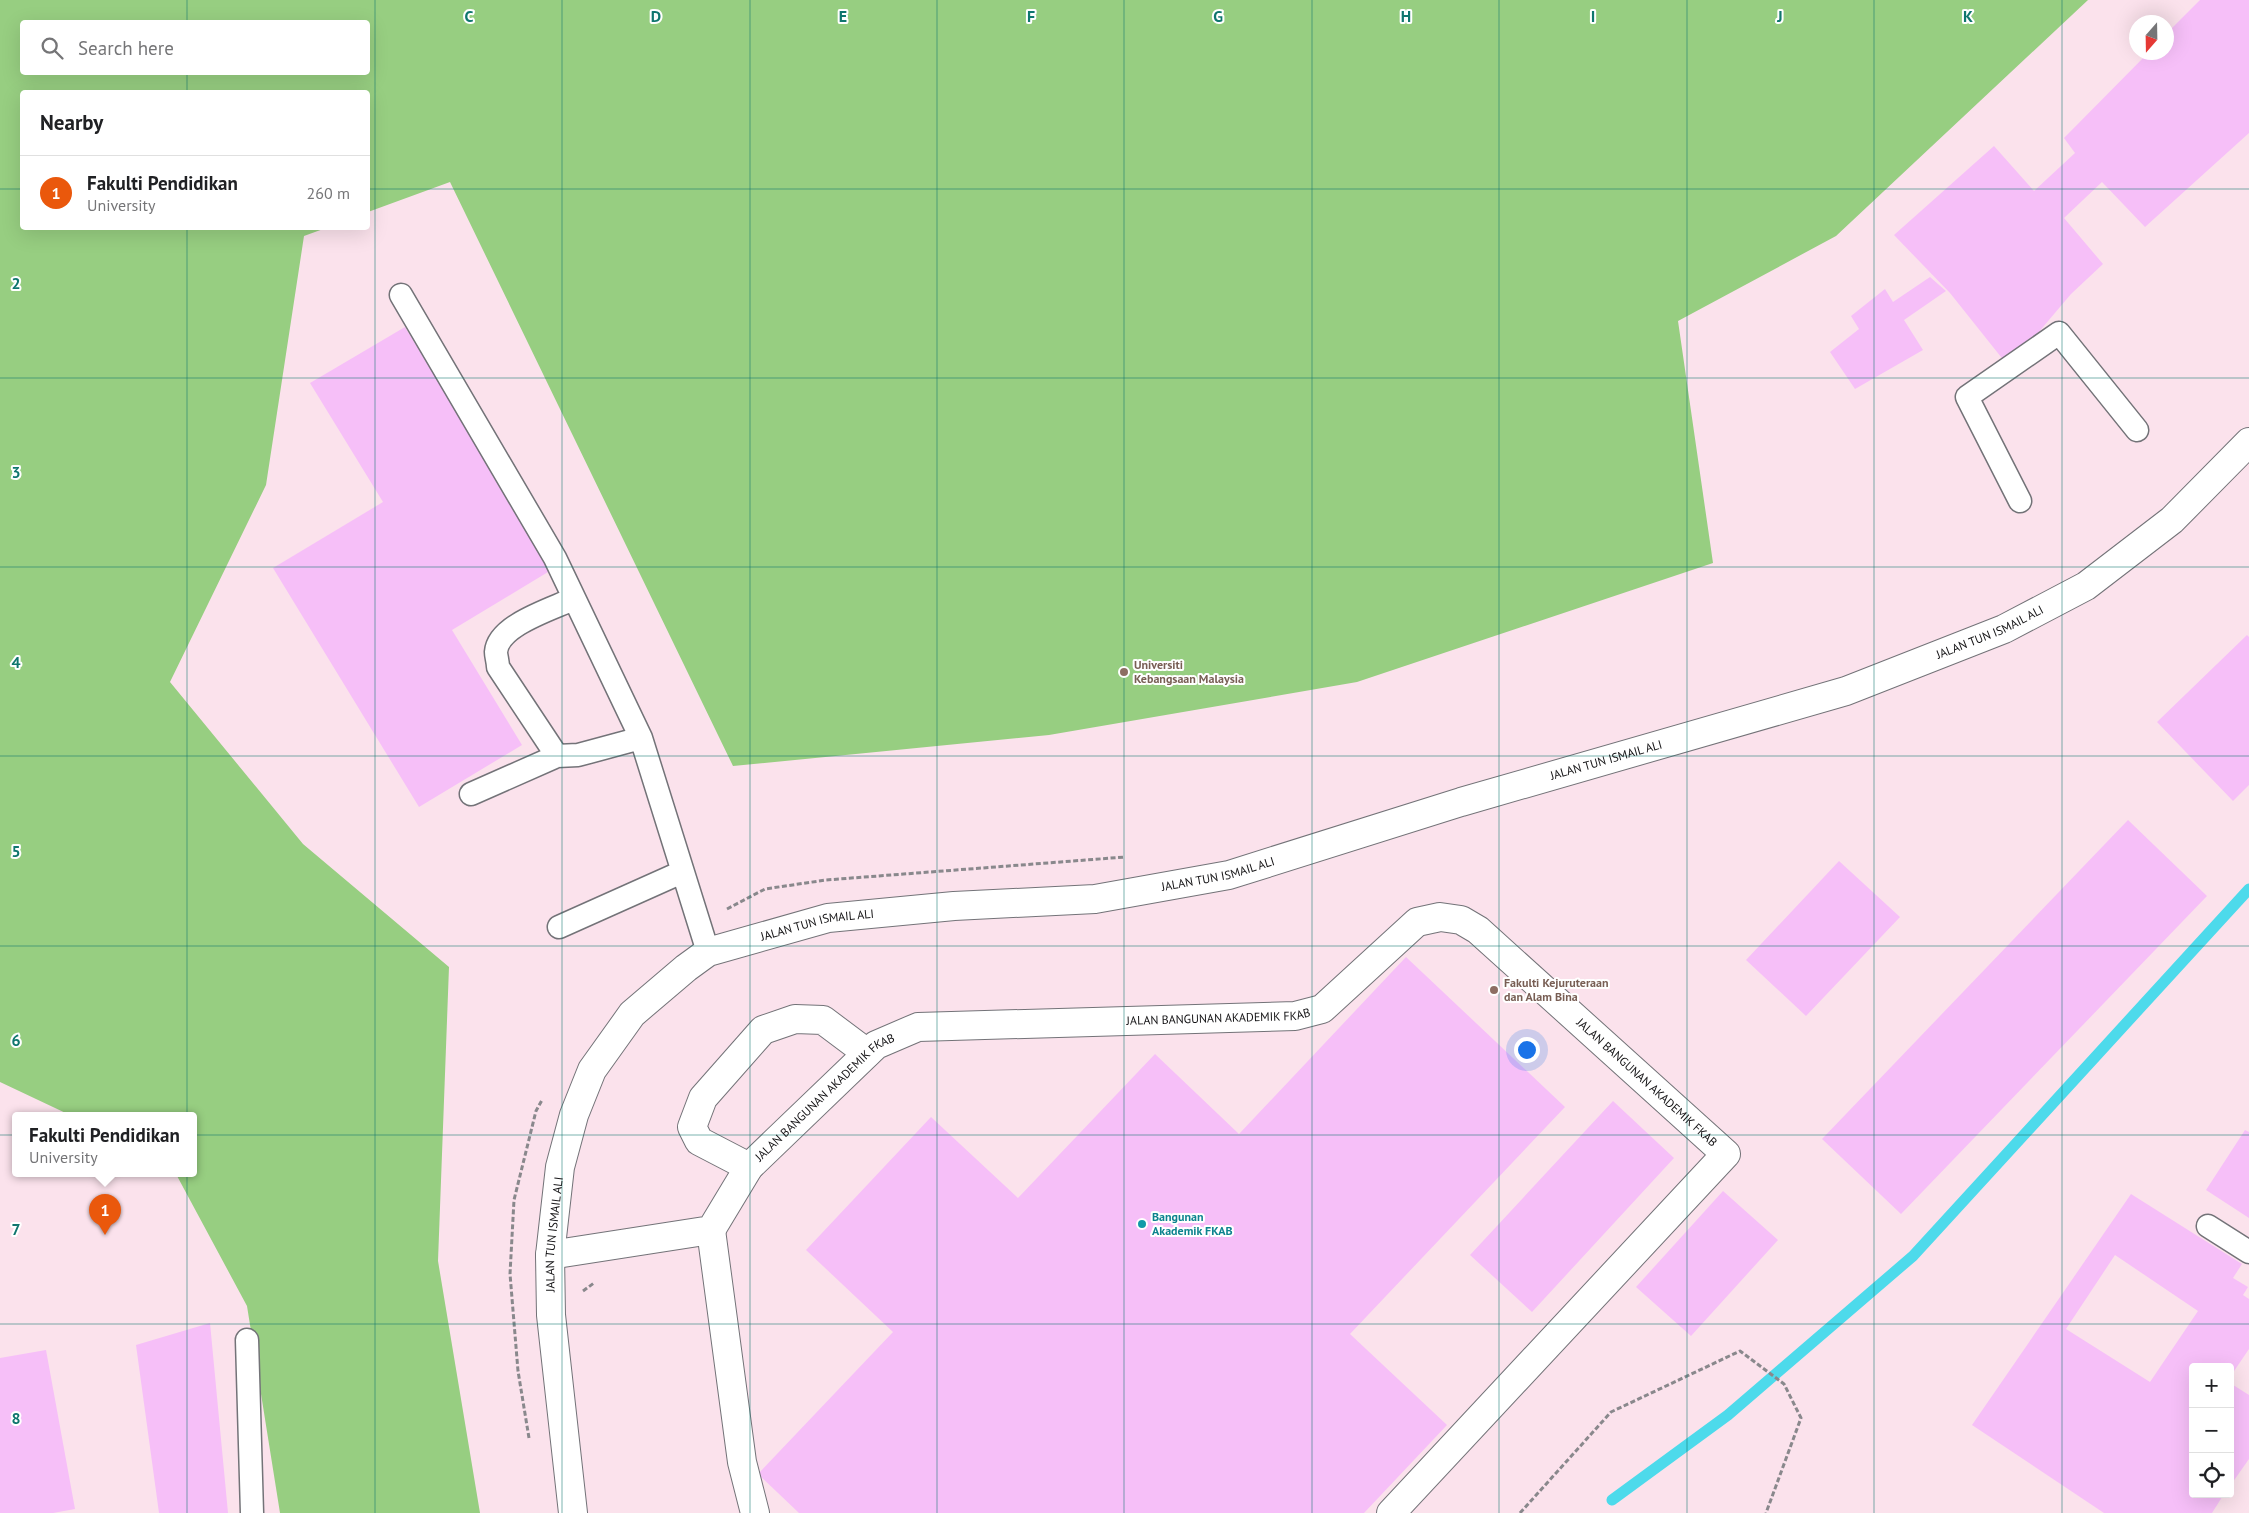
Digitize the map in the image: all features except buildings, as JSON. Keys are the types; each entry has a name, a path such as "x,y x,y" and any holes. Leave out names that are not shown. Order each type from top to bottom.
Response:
{"street":[{"name":"JALAN TUN ISMAIL ALI","path":"573,1513 551,1315 550,1255 560,1167 574,1115 592,1070 632,1014 708,952 828,918 938,908 1095,899 1229,875 1462,802 1846,691 2004,629 2086,586 2172,520 2249,442"},
{"name":"JALAN BANGUNAN AKADEMIK FKAB","path":"711,1230 749,1167 876,1045 918,1027 1295,1016 1322,1009 1417,922 1440,917 1461,920 1478,930 1726,1154 1391,1513"},
{"name":"JALAN BANGUNAN AKADEMIK FKAB","path":"749,1167 699,1140 692,1127 703,1098 763,1030 795,1019 823,1020 867,1053"},
{"path":"550,1255 711,1230 742,1462 755,1513"}],"lane":[{"path":"401,294 555,558 641,738 708,952"},
{"path":"2020,501 1967,397 2059,333 2137,430"},
{"path":"557,756 498,667 496,651 500,639 510,628 574,599"},
{"path":"471,794 557,756 578,755 641,738"},
{"path":"559,927 682,872"},
{"path":"2208,1226 2249,1252"},
{"path":"247,1340 252,1513"}],"path":[{"path":"581,1298 583,1291 598,1280 598,1247"},
{"path":"1520,1513 1611,1412 1740,1351 1784,1384 1802,1418 1766,1513"}],"shaded area":[{"name":"Universiti Kebangsaan Malaysia","path":"0,0 2249,0 2249,1513 0,1513"}],"green space":[{"path":"0,0 2088,0 1836,236 1678,321 1713,563 1357,682 1049,735 733,766 450,182 370,211 370,90 20,90 20,230 320,230 304,236 266,485 170,682 303,844 449,967 438,1261 480,1513 280,1513 247,1306 178,1177 197,1177 197,1112 64,1112 0,1082"}],"waterway":[{"path":"1612,1500 1728,1415 1913,1256 2249,889"}],"place":[{"name":"Universiti Kebangsaan Malaysia","path":"1124,672"},
{"name":"Fakulti Kejuruteraan dan Alam Bina","path":"1494,990"},
{"name":"Bangunan Akademik FKAB","path":"1142,1224"},
{"name":"Fakulti Pendidikan","path":"105,1235"}]}
